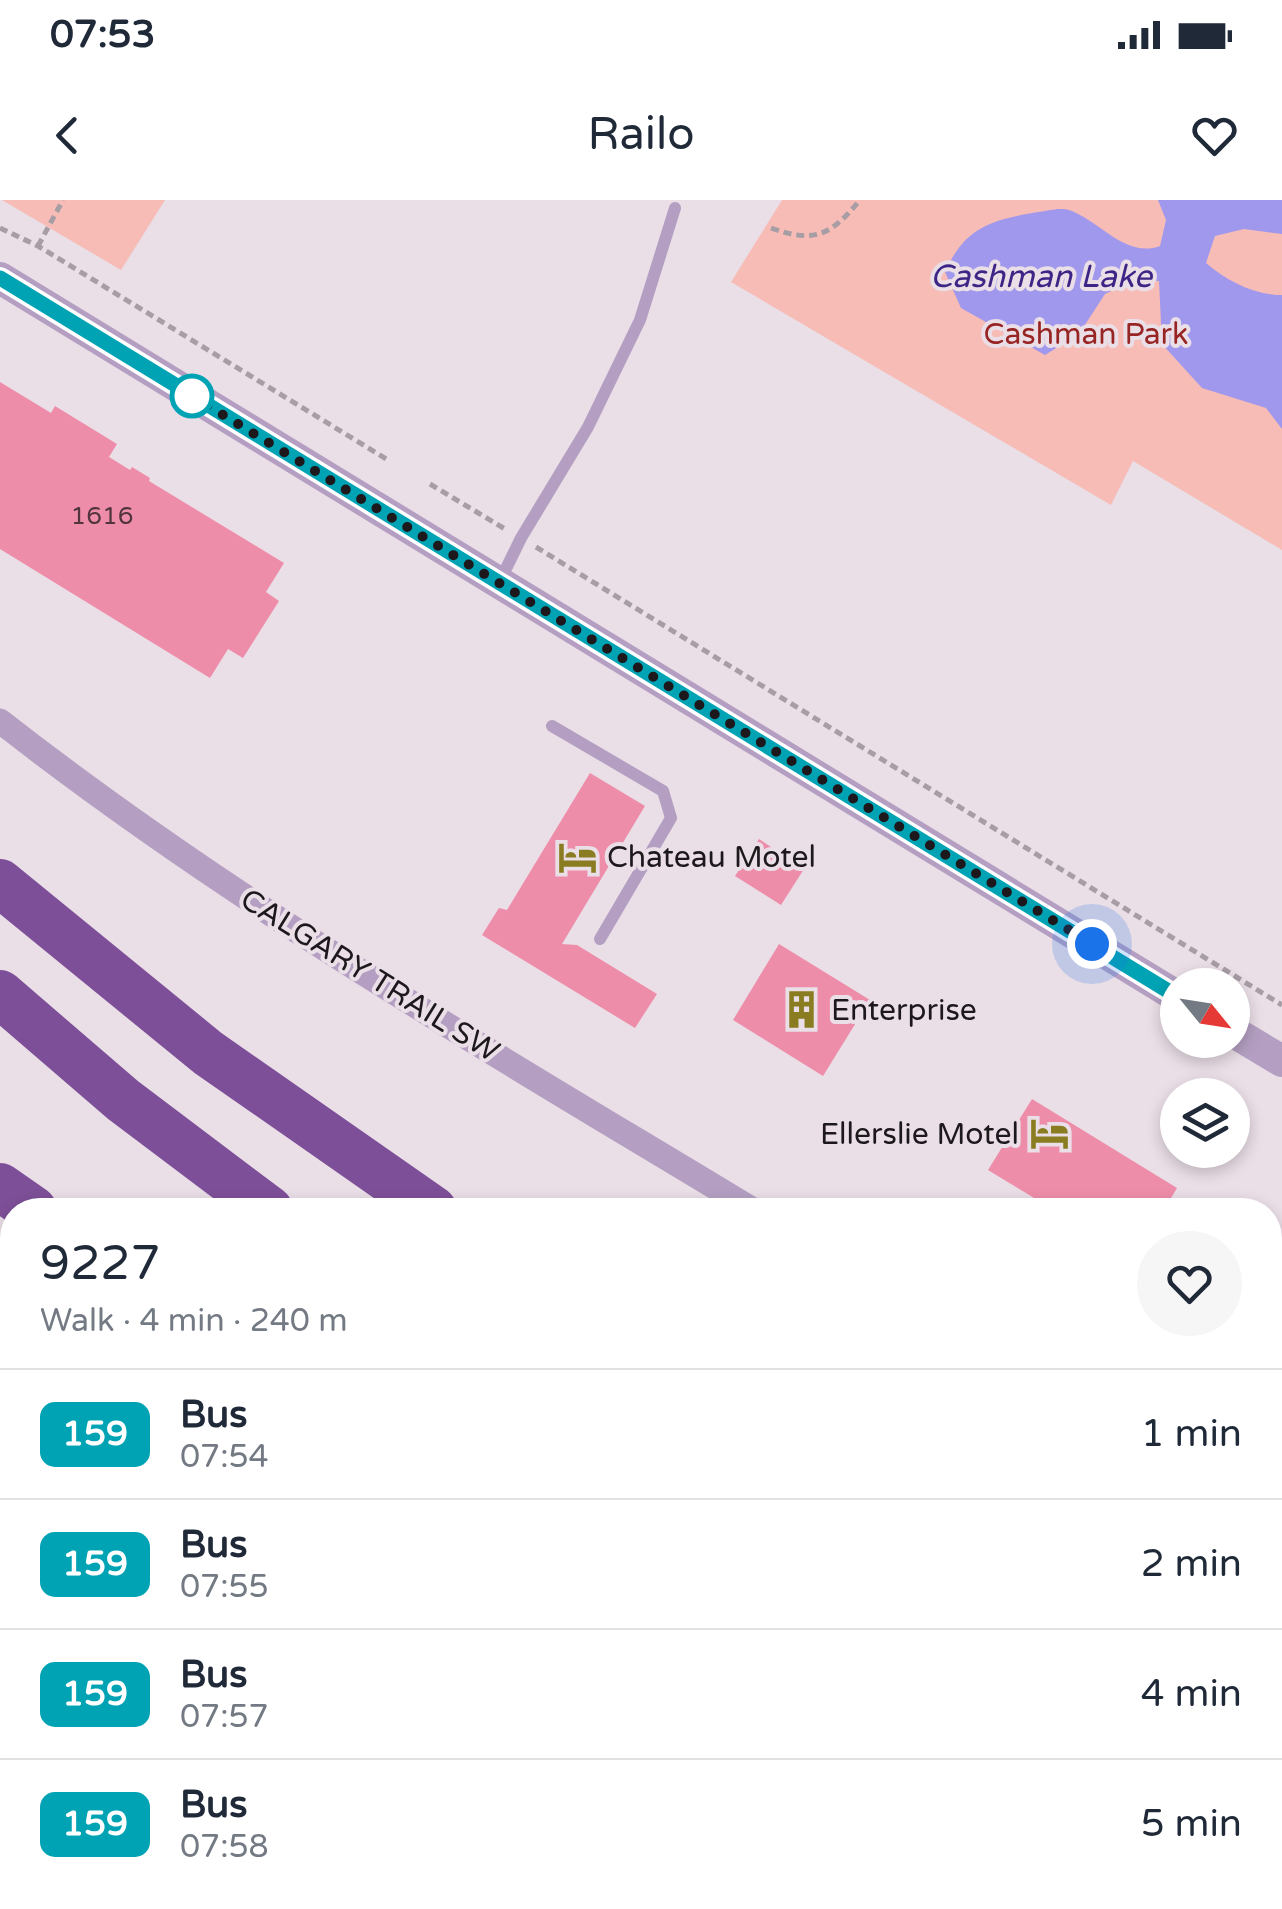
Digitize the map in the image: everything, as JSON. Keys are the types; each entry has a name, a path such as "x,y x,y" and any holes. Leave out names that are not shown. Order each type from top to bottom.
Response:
{"highway":[{"path":"0,883 208,1053 416,1198"},
{"path":"0,994 123,1100 253,1198"},
{"path":"0,1023 108,1115 242,1198"}],"street":[{"path":"0,278 1160,986"},
{"name":"CALGARY TRAIL SW","path":"0,721 99,799 246,898 396,994 734,1198"},
{"path":"1250,1042 1282,1061"}],"lane":[{"path":"499,583 521,538 588,427 640,320 675,208"},
{"path":"552,726 663,791 672,818 600,939"}],"path":[{"path":"38,246 62,200"},
{"path":"771,228 801,237 825,232 837,226 860,200"},
{"path":"0,228 38,246 388,460"},
{"path":"430,484 1282,1005"}],"green space":[{"path":"2,200 165,200 121,270"},
{"name":"Cashman Park","path":"782,200 1282,200 1282,550 1133,461 1111,505 731,282"}],"water":[{"name":"Cashman Lake","path":"1158,200 1282,200 1282,234 1244,229 1215,236 1206,263 1241,286 1282,295 1282,429 1266,408 1202,388 1162,344 1159,281 1131,281 1105,294 1079,334 1045,355 961,308 945,272 961,245 981,228 1006,218 1054,210 1065,209 1080,215 1124,243 1148,249 1160,246 1166,220"}],"building":[{"path":"0,382 51,413 55,406 117,444 109,457 130,470 132,467 284,563 266,592 279,601 243,658 228,649 210,678 0,549"},
{"name":"Chateau Motel","path":"590,773 645,806 562,944 577,945 657,994 635,1028 482,935 499,908 507,910"},
{"path":"759,839 804,869 781,905 735,876"},
{"name":"Enterprise","path":"779,944 870,1000 823,1076 733,1020"},
{"name":"Ellerslie Motel","path":"1032,1099 1177,1188 1171,1198 1034,1198 988,1170"}],"bus line":[{"name":"159","path":"0,278 1160,986"}],"place":[{"name":"Chateau Motel","path":"577,857"},
{"name":"Enterprise","path":"801,1010"},
{"name":"Ellerslie Motel","path":"1049,1134"}],"route":[{"path":"192,396 1092,944"}]}
